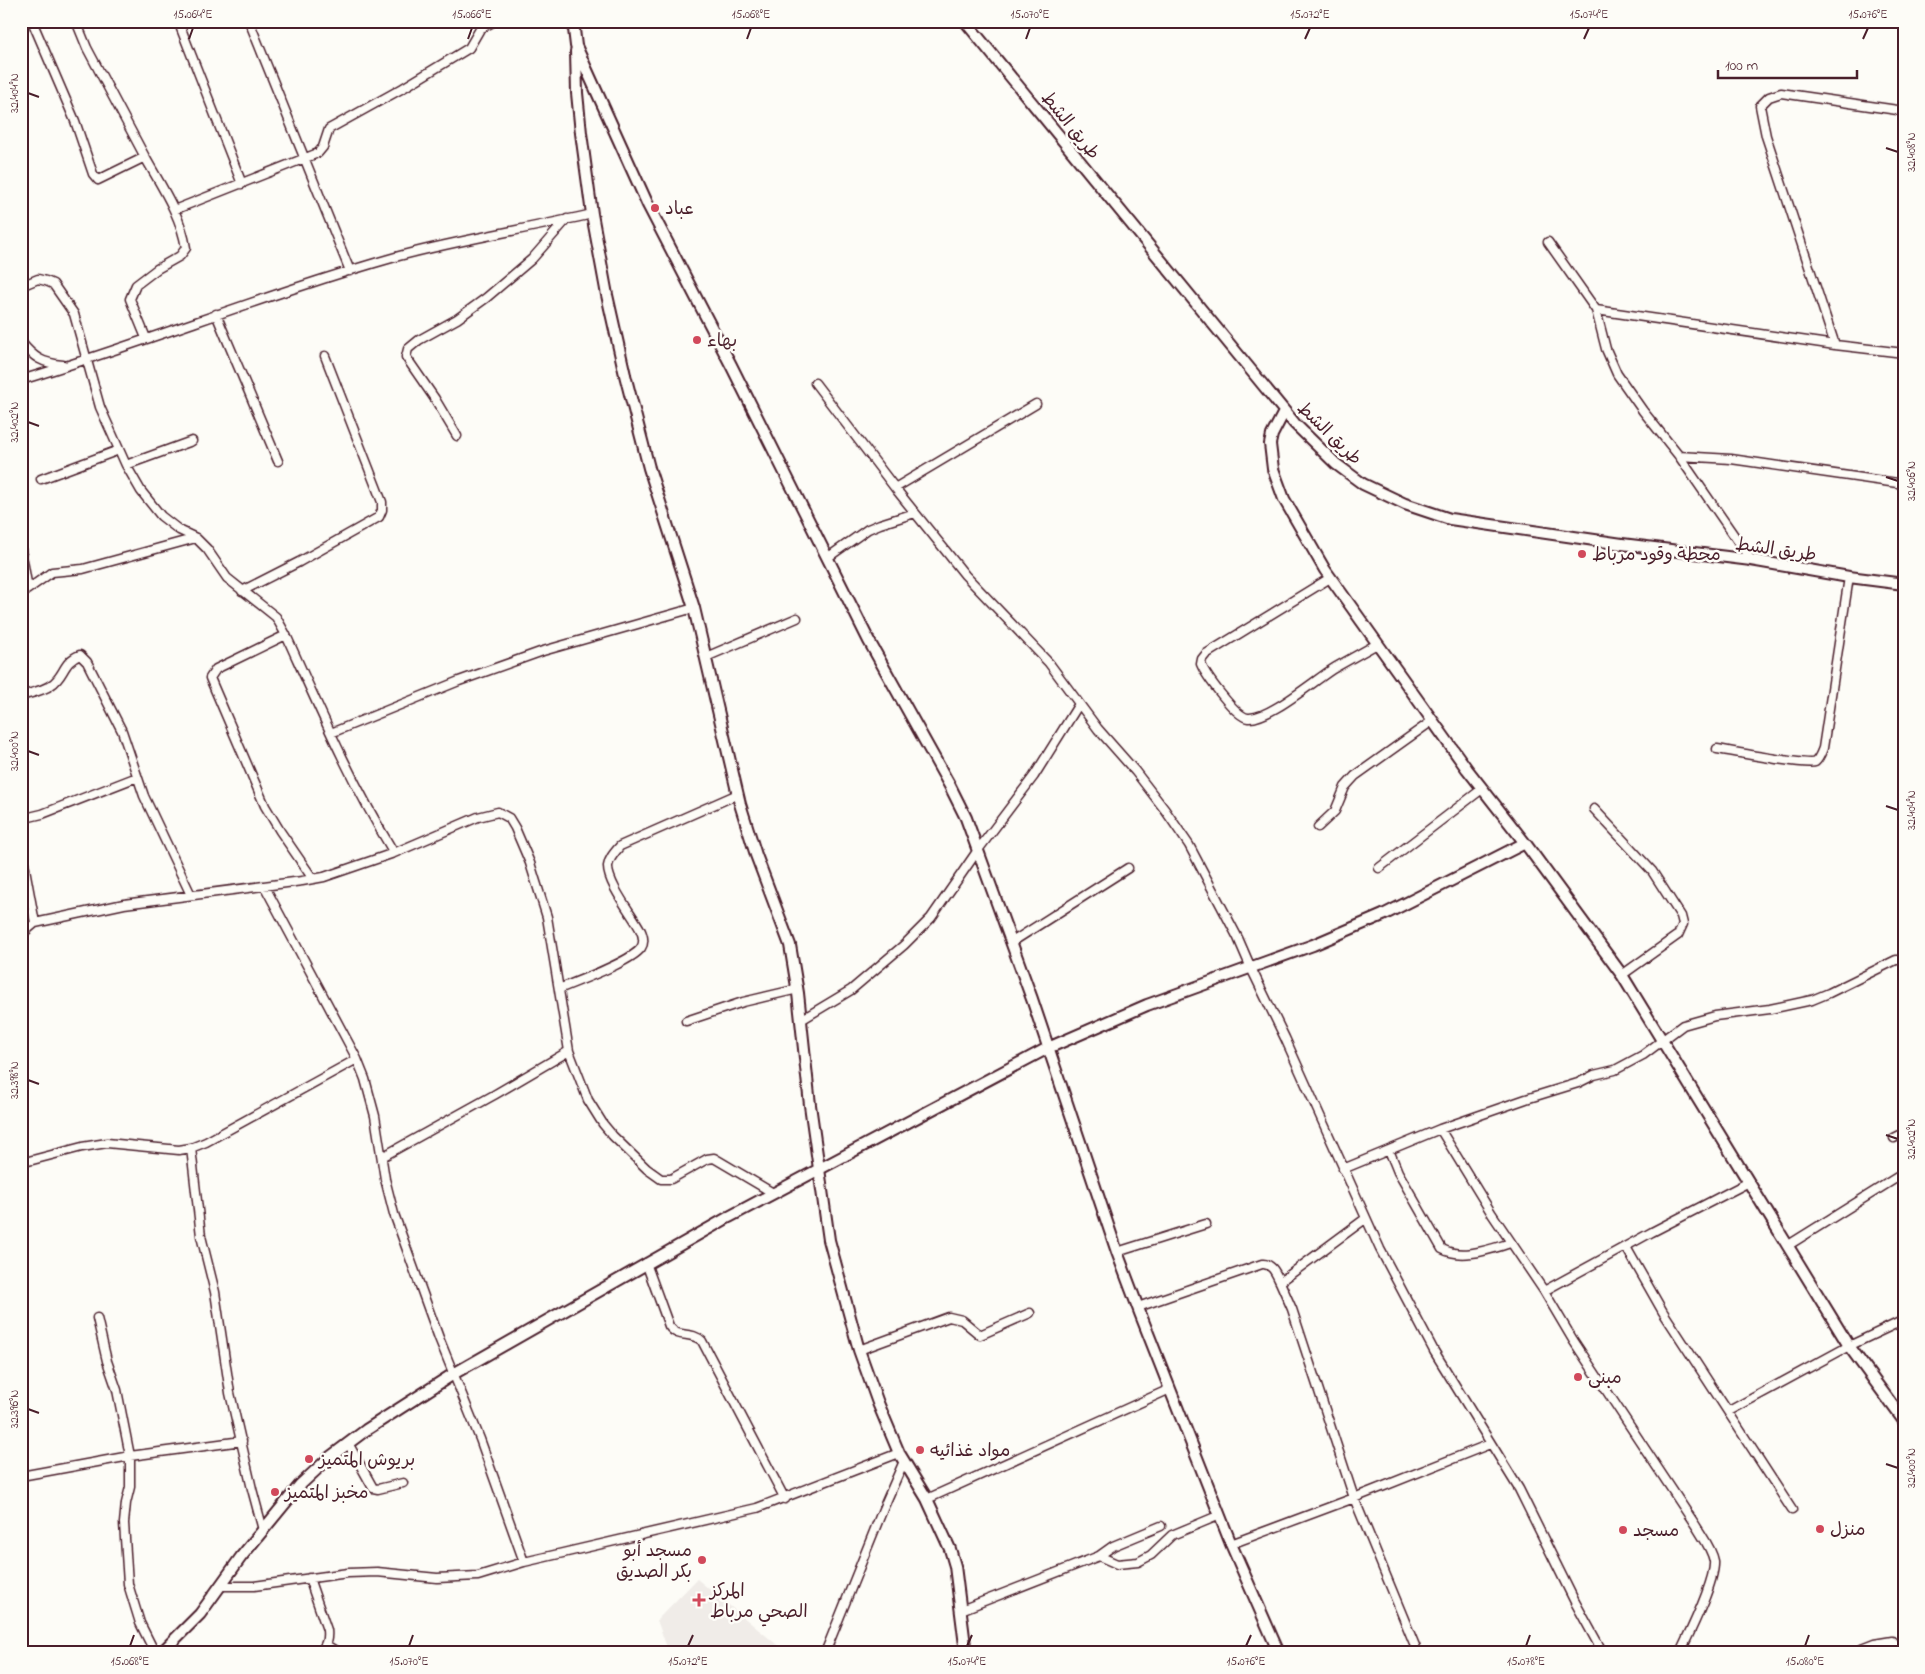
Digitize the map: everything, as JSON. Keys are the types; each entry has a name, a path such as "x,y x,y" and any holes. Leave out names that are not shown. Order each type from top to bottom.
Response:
{"street":[{"path":"32,21 75,121 93,174 98,180 145,157"},
{"path":"76,21 87,48 174,210 185,239 186,248 180,256 136,284 130,299 146,338"},
{"path":"178,21 242,184"},
{"path":"249,21 350,271"},
{"path":"174,210 318,153 323,147 329,129 335,124 403,88 468,48 480,29 495,21"},
{"path":"573,21 581,133 592,214 607,295 649,468 694,608 738,794 756,855 790,946 798,989 818,1170 829,1240 859,1350 878,1404 902,1457 927,1499 950,1550 955,1566 966,1653"},
{"name":"طريق الشط","path":"965,21 1284,412 1312,442 1348,474 1382,494 1428,512 1467,522 1751,560 1849,577 1904,584"},
{"path":"576,46 642,192 869,641 950,786 978,850 1012,942 1138,1307 1231,1544 1280,1653"},
{"path":"1835,345 1766,136 1760,106 1769,96 1781,93 1904,111"},
{"path":"21,380 350,271 449,244 592,214"},
{"path":"456,436 406,357 408,349 419,340 456,319 486,298 532,259 567,219"},
{"path":"1548,242 1596,310 1606,349 1617,374 1643,411 1679,456 1751,560"},
{"path":"21,286 38,279 52,284 74,314 100,407 126,465 141,491 161,516 179,530 196,538 227,578 276,618 286,635 344,765 394,853"},
{"path":"1596,310 1835,345 1904,353"},
{"path":"216,314 278,461"},
{"path":"21,342 32,355 50,364 68,366"},
{"path":"242,591 299,562 379,517 382,510 382,502 325,356"},
{"path":"815,383 894,488 966,575 1049,663 1079,704 1135,772 1188,845 1238,938 1250,968 1285,1038 1365,1219 1434,1351 1519,1488 1575,1602 1603,1653"},
{"path":"894,488 1036,404"},
{"path":"1284,412 1272,435 1270,444 1273,469 1284,499 1330,578 1432,722 1622,974 1849,1346 1904,1421"},
{"path":"126,465 192,441"},
{"path":"41,479 119,450"},
{"path":"1679,456 1702,456 1904,484"},
{"path":"827,558 868,529 915,513"},
{"path":"25,592 52,572 83,569 196,538"},
{"path":"21,549 25,592"},
{"path":"1717,749 1798,762 1812,763 1817,761 1823,748 1849,577"},
{"path":"1330,578 1216,647 1204,657 1202,666 1236,712 1250,718 1263,716 1335,667 1377,644"},
{"path":"331,733 459,681 543,652 694,608"},
{"path":"706,657 797,618"},
{"path":"286,635 216,669 210,678 264,806 313,879"},
{"path":"21,696 50,686 60,677 65,666 72,658 80,654 87,662 122,732 137,777 191,894"},
{"path":"801,1020 852,990 923,927 940,907 978,850 1034,776 1079,704"},
{"path":"1318,827 1335,811 1348,783 1432,722"},
{"path":"21,819 42,814 137,777"},
{"path":"1379,868 1482,789"},
{"path":"559,989 630,958 641,947 643,937 640,929 611,880 608,866 612,854 620,846 628,842 738,794"},
{"path":"1594,808 1652,871 1683,921 1678,935 1622,974"},
{"path":"21,936 35,923 124,904 191,894 265,887 324,877 394,853 478,817 498,812 508,818 515,828 530,863 547,917 569,1051 588,1100 603,1124 661,1180 671,1179 707,1159 714,1158 773,1193"},
{"path":"161,1653 200,1614 241,1556 300,1485 348,1443 400,1406 455,1373 646,1263 773,1193 1048,1048 1147,1005 1313,945 1383,915 1525,843"},
{"path":"21,847 35,923"},
{"path":"1012,942 1128,868"},
{"path":"265,887 357,1059 365,1079 376,1116 385,1179 394,1214 439,1338 455,1373 524,1562"},
{"path":"1343,1169 1440,1129 1578,1083 1594,1075 1615,1070 1643,1055 1676,1029 1700,1019 1778,1008 1812,1000 1896,960 1904,960"},
{"path":"686,1021 743,1002 798,989"},
{"path":"382,1157 494,1096 569,1051"},
{"path":"21,1163 82,1147 107,1143 179,1150 191,1148 230,1129 357,1059"},
{"path":"1440,1129 1486,1206 1544,1291 1573,1340 1696,1526 1712,1555 1713,1573 1692,1628 1680,1653"},
{"path":"1894,1138 1904,1132"},
{"path":"191,1148 201,1236 215,1292 230,1393 263,1530"},
{"path":"1389,1150 1398,1172 1442,1249 1453,1254 1462,1254 1484,1251 1511,1243"},
{"path":"1787,1246 1904,1173"},
{"path":"1544,1291 1749,1182"},
{"path":"1280,1282 1365,1219"},
{"path":"1118,1252 1206,1224"},
{"path":"1626,1247 1663,1312 1792,1510"},
{"path":"646,1263 669,1326 674,1333 680,1335 692,1334 702,1341 785,1498"},
{"path":"1138,1307 1262,1264 1266,1263 1271,1266 1292,1309 1354,1498 1418,1653"},
{"path":"859,1350 949,1317 962,1320 980,1334 1030,1314"},
{"path":"97,1318 107,1361 117,1390 130,1456 130,1487 124,1523 128,1584 140,1623 155,1653"},
{"path":"1729,1411 1849,1346 1904,1320"},
{"path":"927,1499 1170,1389"},
{"path":"21,1476 130,1456 242,1441"},
{"path":"348,1443 373,1488 378,1489 403,1483"},
{"path":"1231,1544 1490,1444"},
{"path":"221,1586 254,1586 348,1573 377,1572 437,1578 478,1576 524,1562 757,1508 902,1457"},
{"path":"825,1653 902,1457"},
{"path":"1100,1556 1117,1564 1138,1562 1151,1555 1172,1535 1220,1515"},
{"path":"961,1610 1100,1556 1113,1546 1161,1526"},
{"path":"309,1578 327,1630 328,1638 326,1645 320,1653"},
{"path":"1851,1653 1874,1644 1892,1641 1901,1653"},
{"path":"326,1645 339,1653"}],"shaded area":[{"name":"المركز الصحي مرباط","path":"697,1579 787,1653 669,1653 657,1620"}],"place":[{"name":"عباد","path":"655,208"},
{"name":"بهاء","path":"697,340"},
{"name":"محطة وقود مرباط","path":"1582,554"},
{"name":"مبنى","path":"1578,1377"},
{"name":"مواد غذائيه","path":"920,1450"},
{"name":"بريوش المتميز","path":"309,1459"},
{"name":"مخبز المتميز","path":"275,1492"},
{"name":"منزل","path":"1820,1529"},
{"name":"مسجد","path":"1623,1530"},
{"name":"مسجد أبو بكر الصديق","path":"702,1560"},
{"name":"المركز الصحي مرباط","path":"699,1600"}]}
